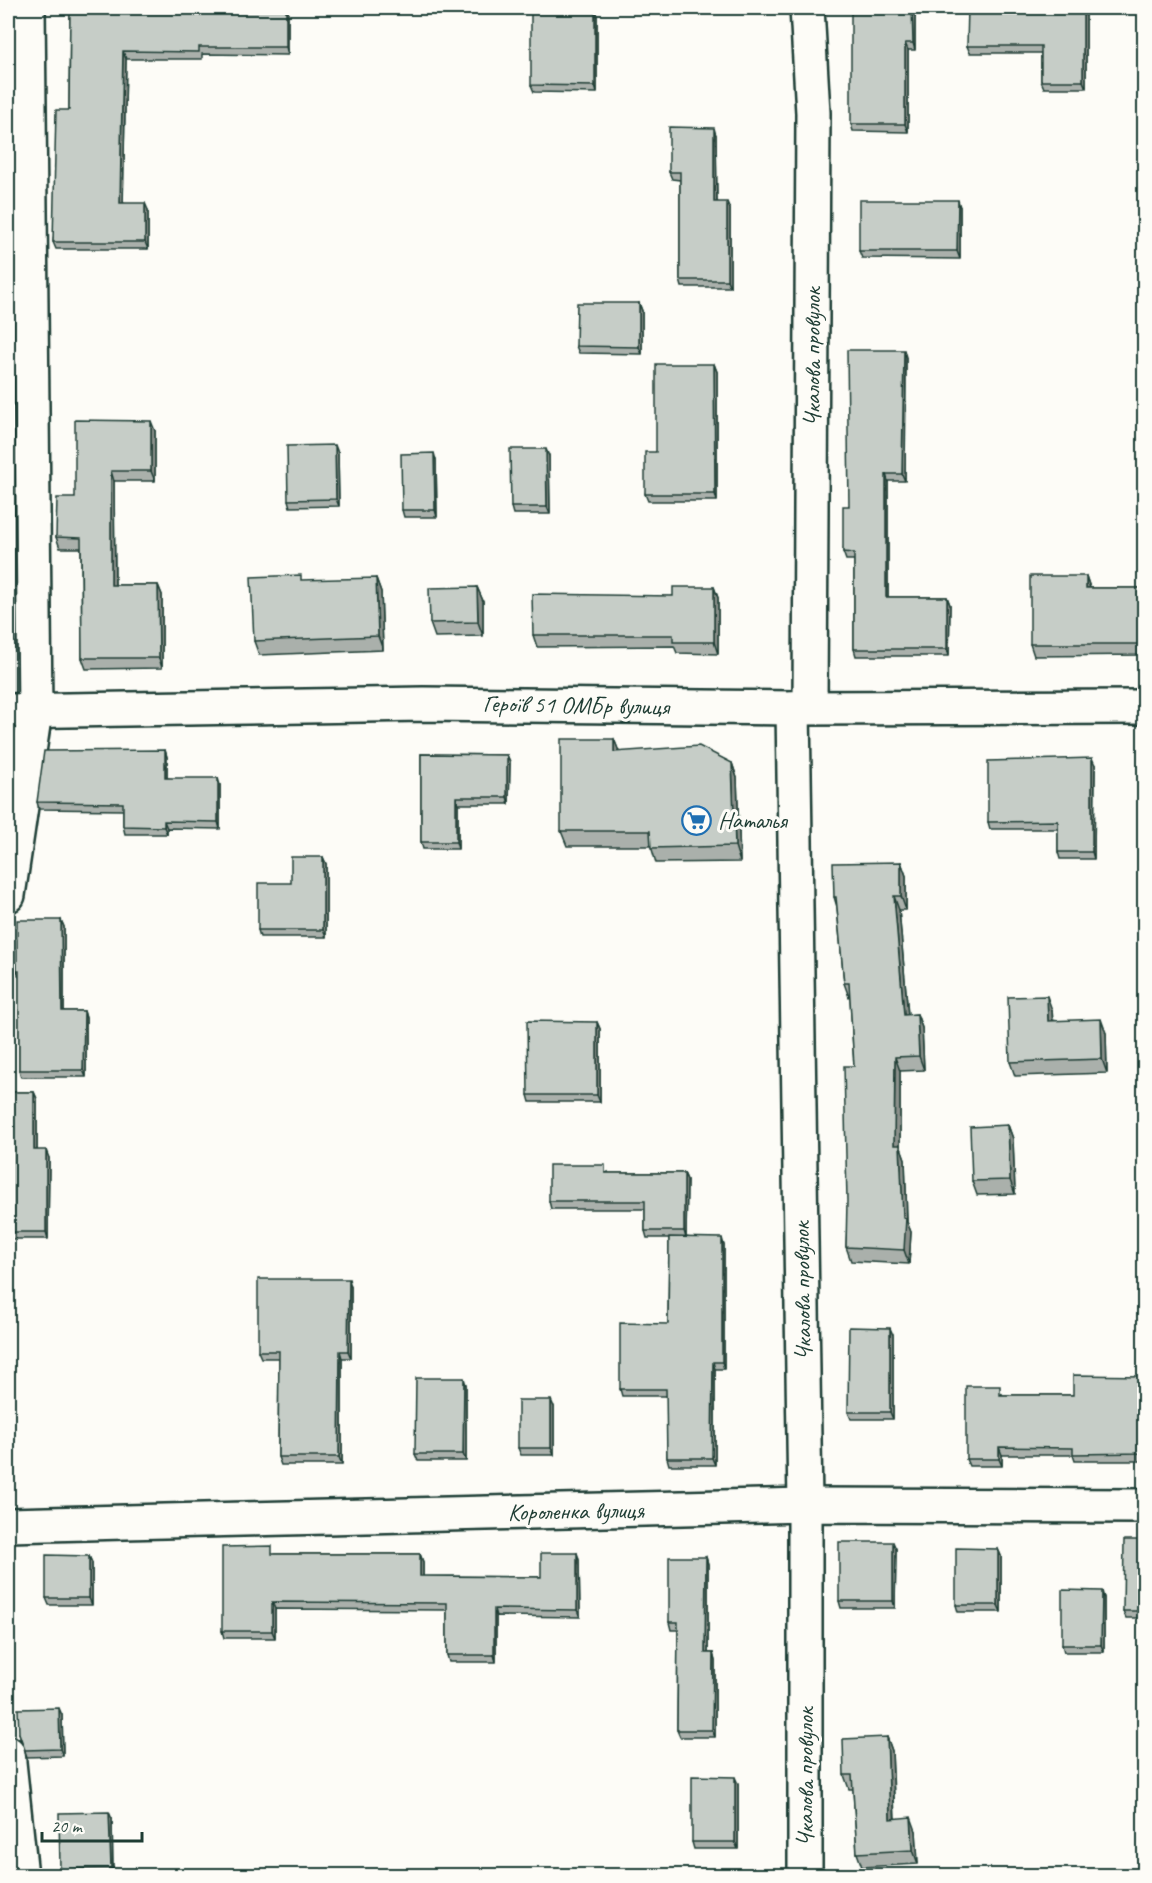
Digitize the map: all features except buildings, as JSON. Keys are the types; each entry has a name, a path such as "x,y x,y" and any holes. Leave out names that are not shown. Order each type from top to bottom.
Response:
{"street":[{"path":"8,895 21,711 28,8"},
{"name":"Чкалова провулок","path":"805,1875 802,707 813,113 807,8"},
{"name":"Героїв 51 ОМБр вулиця","path":"21,711 423,704 1144,707"},
{"name":"Короленка вулиця","path":"8,1525 805,1505 1144,1506"},
{"path":"8,1753 21,1875"}],"shaded area":[{"path":"8,8 32,8 35,711 8,895"}],"place":[{"name":"Наталья","path":"697,820"}]}
